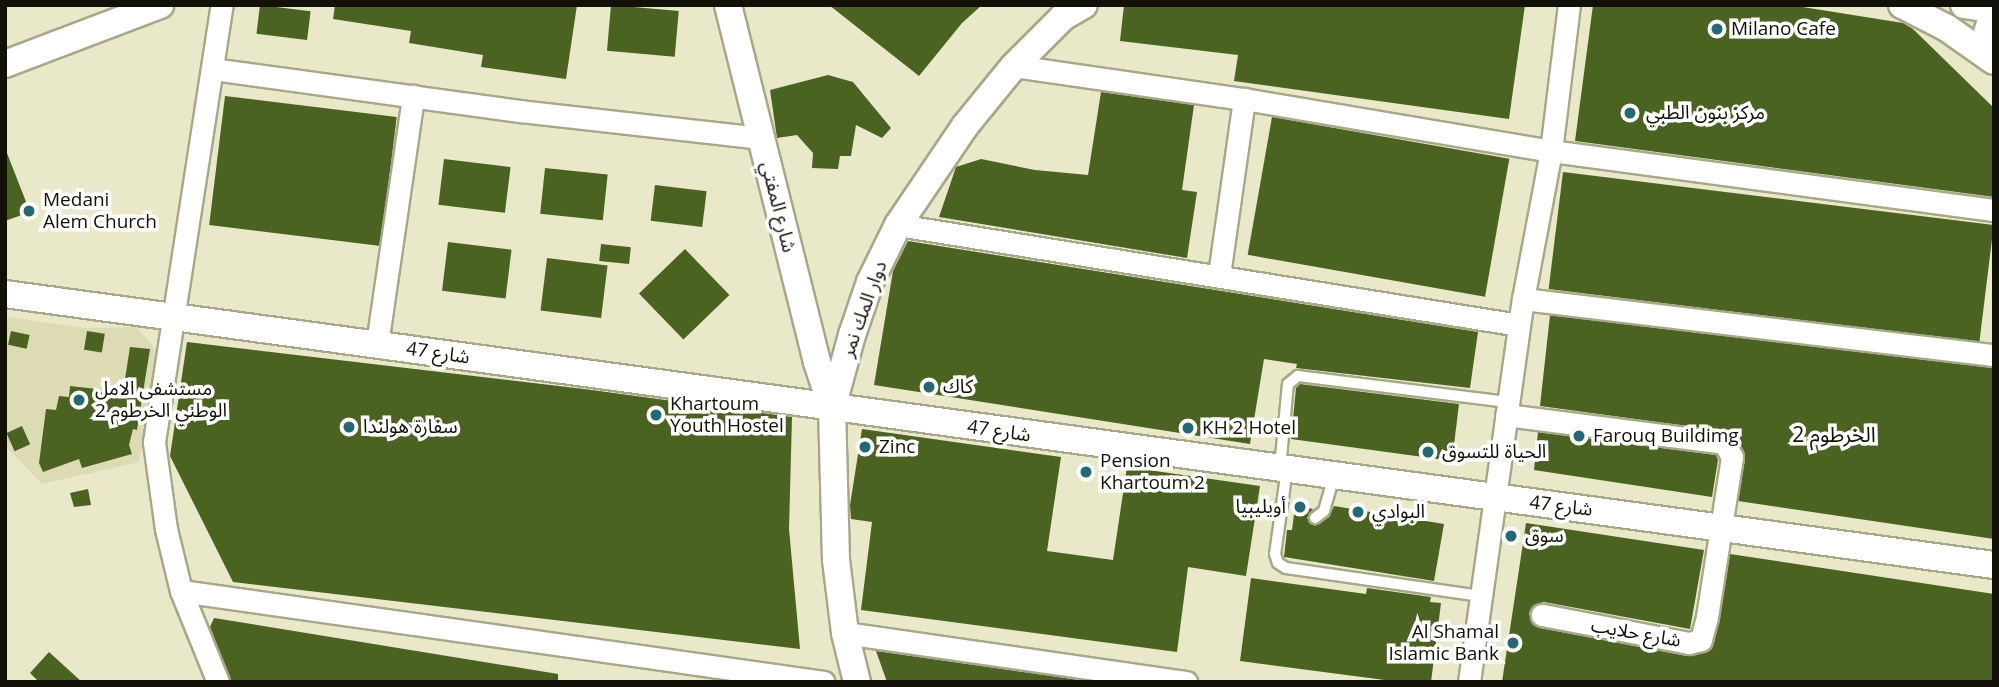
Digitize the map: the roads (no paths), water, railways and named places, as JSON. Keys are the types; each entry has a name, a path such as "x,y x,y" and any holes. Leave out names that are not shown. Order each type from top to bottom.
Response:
{"street":[{"path":"5,64 160,5"},
{"path":"218,682 181,591 166,529 154,442 222,5"},
{"name":"شارع المفتي","path":"728,5 817,362 832,408"},
{"path":"1469,682 1523,299 1551,151 1569,5"},
{"path":"1902,5 1947,28 1994,61"},
{"path":"1964,5 1994,10 1985,39 1994,61"},
{"name":"دوار المك نمر","path":"857,682 845,633 836,559 832,408 870,282 898,225 965,126 1014,66 1072,9"},
{"path":"1014,66 1244,99 1551,151 1994,210"},
{"path":"213,69 761,138"},
{"path":"377,344 413,96"},
{"path":"1219,275 1244,99"},
{"path":"898,225 1519,325"},
{"name":"شارع 47","path":"5,294 1994,565"},
{"path":"1523,299 1994,355"},
{"path":"1507,408 1724,443 1732,457 1721,527"},
{"name":"شارع حلايب","path":"1542,615 1666,640 1689,643 1701,640 1721,527"},
{"path":"181,591 824,682"},
{"path":"845,633 1187,682"}],"lane":[{"path":"1481,596 1286,568 1278,563 1275,554 1281,513 1289,384 1298,376 1507,408"},
{"path":"1315,518 1324,511 1334,477"},
{"path":"1281,513 1294,516"}],"place":[{"name":"Milano Cafe","path":"1717,29"},
{"name":"مركز بنون الطبي","path":"1630,113"},
{"name":"Medani Alem Church","path":"29,211"},
{"name":"كاك","path":"929,387"},
{"name":"مستشفى الامل الوطني الخرطوم 2","path":"79,400"},
{"name":"Khartoum Youth Hostel","path":"656,415"},
{"name":"سفارة هولندا","path":"349,427"},
{"name":"KH 2 Hotel","path":"1188,428"},
{"name":"Farouq Buildimg","path":"1579,436"},
{"name":"Zinc","path":"865,447"},
{"name":"الحياة للتسوق","path":"1428,452"},
{"name":"Pension Khartoum 2","path":"1086,472"},
{"name":"أويليبيا","path":"1300,507"},
{"name":"البوادي","path":"1358,512"},
{"name":"سوق","path":"1511,536"},
{"name":"Al Shamal Islamic Bank","path":"1513,643"}],"district":[{"name":"الخرطوم 2","path":"1834,434"}]}
